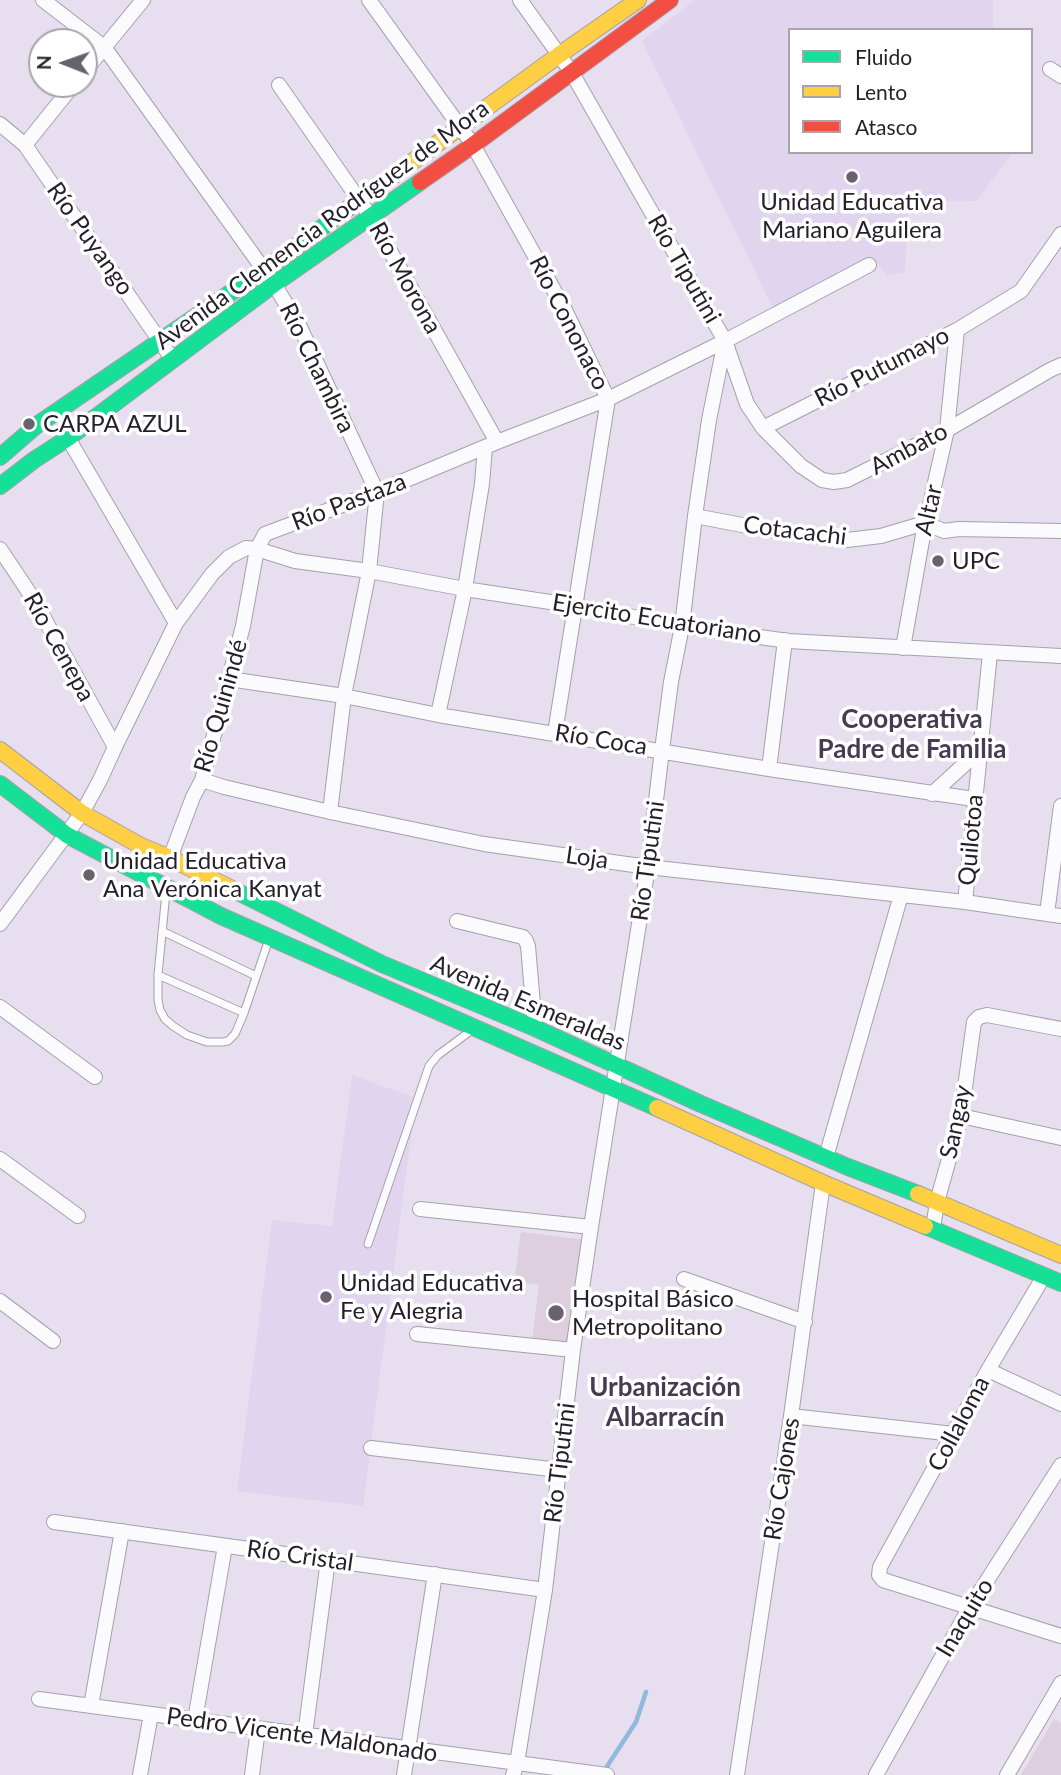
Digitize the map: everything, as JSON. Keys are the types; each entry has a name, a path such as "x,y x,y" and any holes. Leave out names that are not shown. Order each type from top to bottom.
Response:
{"main road":[{"name":"Avenida Clemencia Rodríguez de Mora","path":"0,457 37,425 264,270 638,0"},
{"name":"Avenida Clemencia Rodríguez de Mora","path":"0,486 274,284 473,145 670,0"},
{"path":"19,440 34,460"},
{"name":"Avenida Esmeraldas","path":"0,750 82,813 141,846 382,964 535,1028 701,1104 1061,1255"},
{"name":"Avenida Esmeraldas","path":"0,784 67,835 221,916 823,1183 1061,1283"},
{"path":"373,984 382,964"}],"street":[{"name":"Río Chambira","path":"43,0 104,47 274,284 299,325 377,492"},
{"path":"98,54 143,0"},
{"name":"Río Cononaco","path":"369,0 473,145 565,310 608,399 555,733"},
{"name":"Río Tiputini","path":"515,1769 545,1590 573,1350 648,867 671,682 682,626 709,420 725,341 572,73 520,0"},
{"name":"Río Morona","path":"279,86 372,217 491,445"},
{"path":"25,145 63,98"},
{"name":"Río Puyango","path":"0,124 25,145 173,360"},
{"name":"Río Putumayo","path":"763,428 957,330 1021,291 1061,234"},
{"name":"Río Pastaza","path":"0,924 82,813 176,623 229,557 246,548 257,549 265,534 608,399 869,265"},
{"name":"Altar","path":"903,648 925,523 947,430 957,330"},
{"path":"725,341 747,404 763,428"},
{"name":"Ambato","path":"763,428 801,466 822,480 847,480 947,430 1061,365"},
{"path":"68,438 176,623"},
{"path":"438,715 465,589 491,445"},
{"path":"330,812 344,696 369,571 377,492"},
{"name":"Cotacachi","path":"695,516 763,530 848,540 881,536 925,523 944,531 1061,531"},
{"name":"Río Cenepa","path":"0,548 34,600 115,747"},
{"name":"Ejercito Ecuatoriano","path":"257,549 295,561 369,571 682,626 785,640 1061,656"},
{"name":"Río Quinindé","path":"170,858 202,780 243,626 257,549"},
{"path":"769,769 785,640"},
{"name":"Quilotoa","path":"965,902 990,653"},
{"name":"Río Coca","path":"229,679 344,696 438,715 769,769 974,799"},
{"path":"932,794 979,751"},
{"name":"Loja","path":"202,780 224,788 484,844 648,867 965,902 1054,915"},
{"path":"1054,915 1061,806"},
{"path":"826,1157 901,895"},
{"path":"457,921 523,937 526,941 535,1028"},
{"path":"0,1007 95,1077"},
{"name":"Sangay","path":"933,1228 937,1202 961,1115 974,1022 987,1015 1061,1029"},
{"path":"961,1115 1061,1138"},
{"path":"0,1160 78,1216"},
{"name":"Río Cajones","path":"737,1775 805,1322 823,1183"},
{"path":"420,1209 591,1227"},
{"name":"Collaloma","path":"970,1606 883,1580 879,1575 880,1567 988,1370 1044,1276"},
{"path":"684,1279 805,1322"},
{"path":"0,1301 53,1341"},
{"path":"418,1334 573,1350"},
{"path":"988,1370 1061,1405"},
{"path":"791,1416 954,1434"},
{"path":"371,1448 559,1470"},
{"name":"Inaquito","path":"876,1775 970,1606 1061,1465"},
{"name":"Río Cristal","path":"54,1522 545,1590"},
{"path":"91,1706 122,1531"},
{"path":"195,1720 225,1546"},
{"path":"305,1735 328,1560"},
{"path":"404,1775 435,1574"},
{"path":"970,1606 1061,1636"},
{"path":"1007,1775 1061,1683"},
{"name":"Pedro Vicente Maldonado","path":"39,1699 409,1749 515,1769 607,1775"},
{"path":"140,1775 151,1714"},
{"path":"252,1775 258,1729"}],"lane":[{"path":"166,887 158,1000 165,1019 187,1035 207,1042 228,1041 235,1034 270,938"},
{"path":"162,931 256,976"},
{"path":"158,975 244,1013"},
{"path":"368,1244 429,1066 438,1055 476,1027"}],"shaded area":[{"name":"Unidad Educativa Mariano Aguilera","path":"695,0 993,0 993,28 788,28 788,154 1011,154 976,201 909,202 905,272 887,276 873,258 774,310 642,41"},
{"name":"Unidad Educativa Fe y Alegria","path":"352,1075 416,1098 363,1506 237,1491 272,1220 332,1226"},
{"name":"Hospital Básico Metropolitano","path":"521,1232 586,1240 572,1345 532,1340 539,1285 514,1282"},
{"path":"1054,1719 1061,1723 1061,1775 1021,1775"}],"waterway":[{"path":"604,1771 636,1722 646,1692"}],"traffic: fast":[{"path":"0,486 274,284 420,182"},
{"path":"0,457 37,425 264,270 368,194"},
{"path":"0,784 67,835 221,916 657,1108"},
{"path":"232,889 382,964 535,1028 701,1104 918,1194"},
{"path":"925,1226 1061,1283"}],"traffic: slow":[{"path":"368,194 638,0"},
{"path":"0,750 82,813 141,846 232,889"},
{"path":"657,1108 925,1226"},
{"path":"918,1194 1061,1255"}],"traffic: jam":[{"path":"420,182 670,0"}],"place":[{"name":"Unidad Educativa Mariano Aguilera","path":"852,177"},
{"name":"CARPA AZUL","path":"29,424"},
{"name":"UPC","path":"938,561"},
{"name":"Unidad Educativa Ana Verónica Kanyat","path":"89,875"},
{"name":"Unidad Educativa Fe y Alegria","path":"326,1297"},
{"name":"Hospital Básico Metropolitano","path":"556,1313"}],"district":[{"name":"Cooperativa Padre de Familia","path":"912,735"},
{"name":"Urbanización Albarracín","path":"665,1403"}]}
